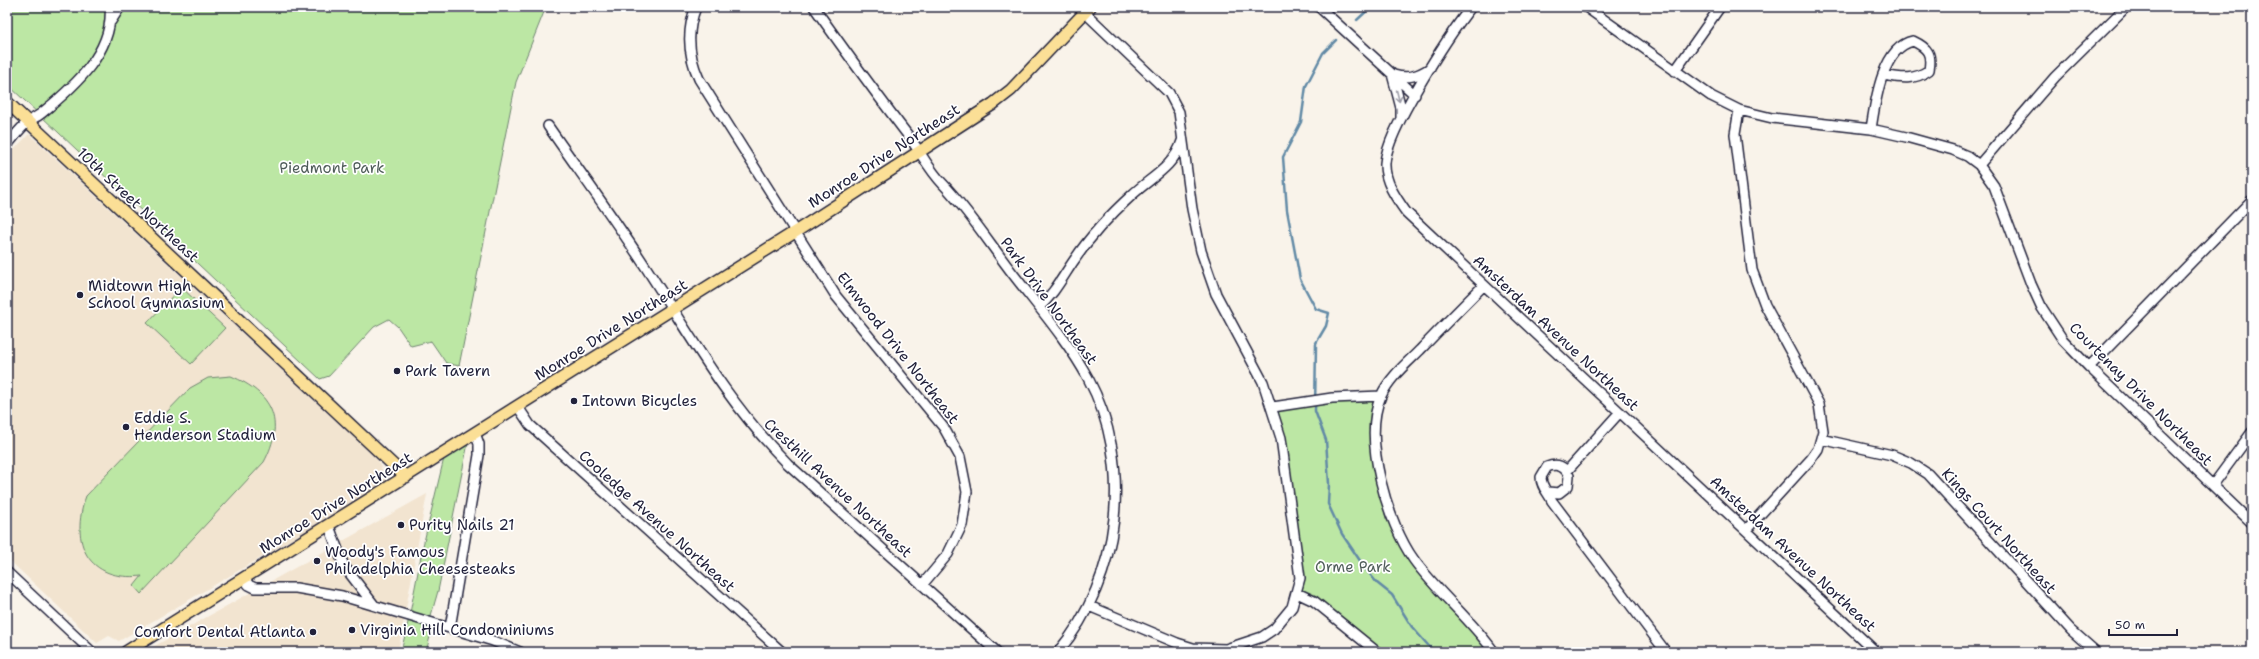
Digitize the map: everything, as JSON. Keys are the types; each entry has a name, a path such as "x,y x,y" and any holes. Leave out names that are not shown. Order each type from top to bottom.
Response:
{"main road":[{"name":"Monroe Drive Northeast","path":"126,652 518,407 919,152 1011,90 1084,9"},
{"name":"10th Street Northeast","path":"7,102 406,477"}],"street":[{"path":"110,7 111,21"},
{"path":"7,145 28,122 66,93 88,68 102,47 111,21 120,7"},
{"name":"Elmwood Drive Northeast","path":"696,7 688,38 693,66 703,86 836,296 944,428 960,458 967,492 962,525 948,554 922,585"},
{"name":"Park Drive Northeast","path":"814,7 919,152 1070,349 1088,379 1103,415 1112,449 1116,492 1112,532 1104,570 1089,606 1058,652"},
{"path":"1320,7 1415,95 1456,26 1471,7"},
{"name":"Courtenay Drive Northeast","path":"1586,7 1711,96 1739,110 1772,118 1871,129 1953,150 1967,156 1979,165 1994,186 2031,284 2042,308 2063,340 2089,368 2252,523"},
{"path":"1675,71 1720,7"},
{"path":"1979,165 2055,77 2126,7"},
{"path":"1084,9 1169,93 1179,112 1192,209 1201,251 1216,294 1263,382 1273,407 1281,438 1300,578 1297,593 1283,620 1262,638 1226,649 1193,650 1089,606"},
{"path":"1871,129 1877,92 1883,75 1897,49 1904,43 1913,41 1928,50 1931,59 1929,70 1922,76 1912,79 1883,75"},
{"path":"1392,74 1408,77 1417,76 1432,66"},
{"path":"1392,74 1401,108 1401,119"},
{"name":"Amsterdam Avenue Northeast","path":"1415,95 1387,148 1385,164 1387,179 1396,198 1406,212 1876,652"},
{"path":"1739,110 1735,134 1752,270 1765,305 1819,404 1823,421 1821,439 1811,459 1746,530"},
{"name":"Cresthill Avenue Northeast","path":"548,126 616,222 732,400 762,439 998,652"},
{"path":"1039,307 1054,292 1096,231 1131,195 1173,161 1179,151 1183,136"},
{"path":"2089,368 2251,202"},
{"path":"1484,284 1398,372 1381,396 1375,427 1377,456 1384,495 1400,538 1426,576 1494,652"},
{"path":"1273,407 1332,398 1381,396"},
{"name":"Cooledge Avenue Northeast","path":"518,407 530,425 782,652"},
{"path":"1567,471 1620,412"},
{"path":"2213,485 2252,432"},
{"path":"450,628 479,455 479,444 475,433"},
{"name":"Kings Court Northeast","path":"1821,439 1892,454 1911,463 1928,474 2070,630 2096,652"},
{"path":"1548,492 1559,493 1568,486 1569,481 1567,471 1563,467 1552,465 1543,472 1541,483 1548,492 1552,501 1666,652"},
{"path":"328,526 344,566 374,605"},
{"path":"7,572 92,652"},
{"path":"244,579 249,585 255,588 296,588 323,591 450,628 520,652"},
{"path":"1297,593 1314,601 1377,652"}],"shaded area":[{"path":"29,134 377,459 388,483 119,641 109,636 97,643 7,558 7,157"},
{"path":"427,494 398,652 144,652"}],"green space":[{"name":"Piedmont Park","path":"7,7 546,7 516,82 459,366 446,363 431,341 411,346 398,327 389,319 374,327 329,376 320,379 7,84"},
{"path":"181,287 225,328 191,364 147,323"},
{"path":"231,376 257,391 271,410 274,421 274,434 271,447 264,462 141,594 134,586 142,576 123,576 108,573 96,566 87,556 82,544 80,529 81,513 86,496 190,388 208,378"},
{"name":"Orme Park","path":"1379,398 1371,446 1386,519 1432,585 1489,652 1373,652 1364,642 1303,600 1272,409"},
{"path":"468,443 438,591 430,619 410,613 423,546 444,458"},
{"path":"409,618 433,625 426,652 401,652"}],"waterway":[{"path":"1357,20 1371,7"},
{"path":"1336,40 1323,53 1306,86 1301,122 1283,157 1287,210 1300,279 1316,309 1329,313 1326,326 1316,343 1315,411 1326,440 1329,484 1328,504 1342,534 1365,568 1377,583 1392,595 1412,627 1434,652"}],"place":[{"name":"Midtown High School Gymnasium","path":"80,295"},
{"name":"Park Tavern","path":"397,371"},
{"name":"Intown Bicycles","path":"574,401"},
{"name":"Eddie S. Henderson Stadium","path":"126,427"},
{"name":"Purity Nails 21","path":"401,525"},
{"name":"Woody's Famous Philadelphia Cheesesteaks","path":"317,561"},
{"name":"Virginia Hill Condominiums","path":"352,630"},
{"name":"Comfort Dental Atlanta","path":"313,632"}]}
